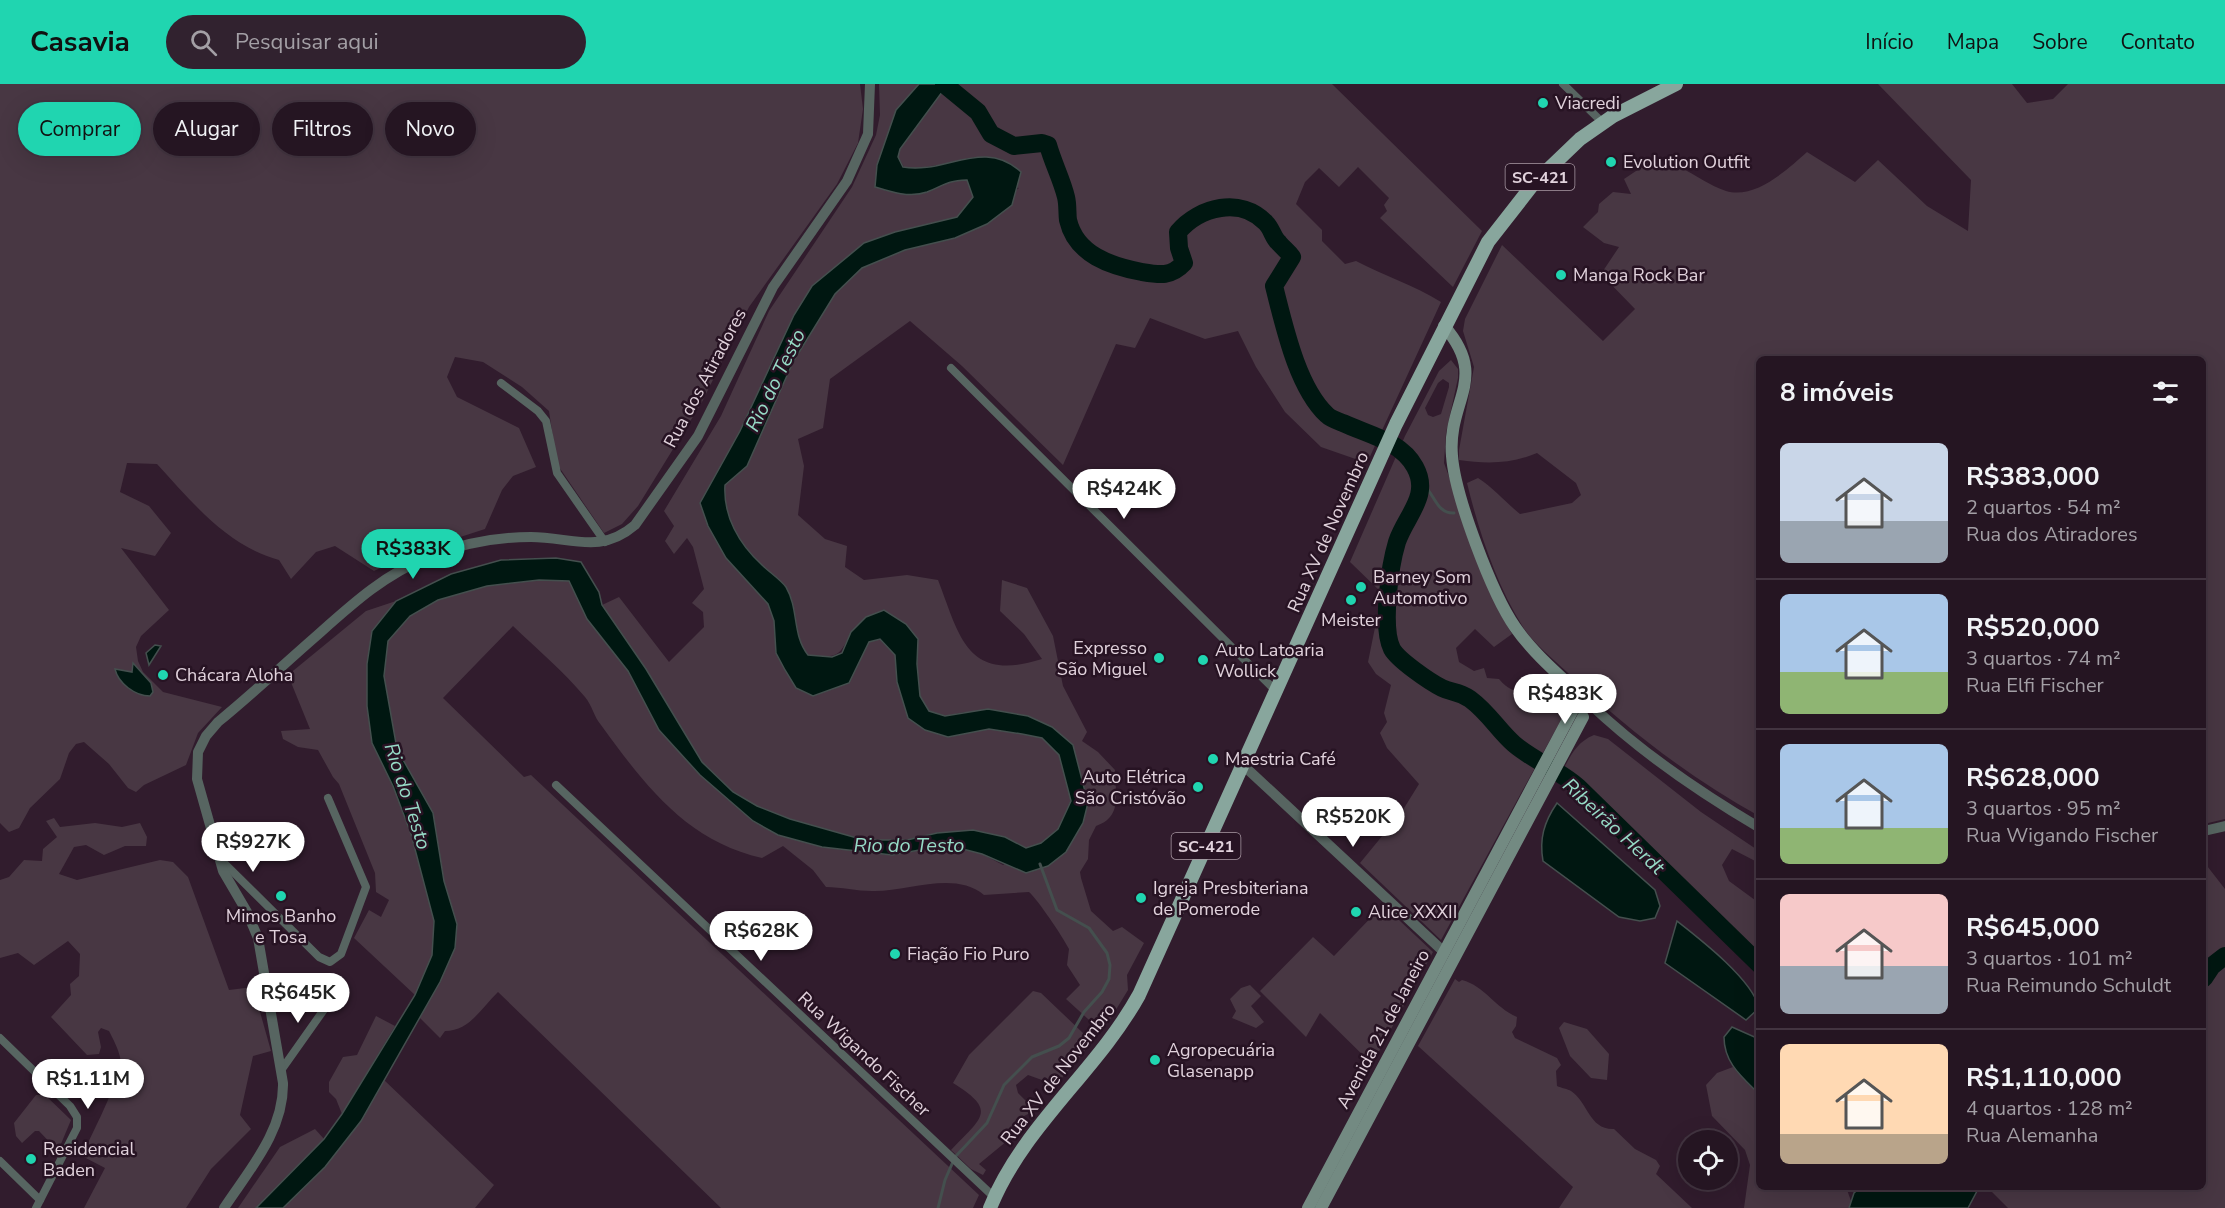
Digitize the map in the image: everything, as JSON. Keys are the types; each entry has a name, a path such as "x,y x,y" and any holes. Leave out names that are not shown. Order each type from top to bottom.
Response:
{"main road":[{"name":"Rua XV de Novembro","path":"992,1203 1018,1155 1106,1046 1129,1013 1396,424 1488,242 1514,206 1555,161 1602,122 1676,84"},
{"path":"1444,326 1460,345 1466,368 1451,453 1464,506 1505,609 1526,640 1589,703"},
{"path":"1566,681 1579,712"},
{"path":"1579,712 1581,700 1589,703"},
{"name":"Avenida 21 de Janeiro","path":"1308,1208 1444,952 1579,712"},
{"name":"Avenida 21 de Janeiro","path":"1321,1208 1546,774"}],"street":[{"name":"Rua dos Atiradores","path":"605,542 623,536 635,525 692,445 714,407 761,308 847,181 868,134 870,84"},
{"path":"1563,84 1602,122"},
{"path":"951,368 1276,691"},
{"path":"501,383 538,411 546,421 557,473 605,542"},
{"path":"224,1208 276,1126 284,1096 282,1069 258,938 247,912 227,881 197,779 198,752 201,744 218,722 369,590 401,569 430,556 483,542 533,537 605,542"},
{"path":"1589,703 1610,723 1700,790 1756,825"},
{"path":"1579,712 1610,723"},
{"path":"1243,765 1444,952"},
{"name":"Rua Wigando Fischer","path":"556,785 952,1160 992,1203"},
{"path":"218,856 319,957 325,961 337,959 341,954 366,887 328,798"},
{"path":"2206,831 2225,826"},
{"path":"282,1069 335,994"},
{"path":"0,1038 70,1106 77,1117 77,1128 38,1204 0,1161"}],"shaded area":[{"path":"0,84 860,84 863,109 858,143 837,184 749,307 702,402 638,506 622,524 604,533 557,464 549,411 522,387 483,362 455,357 447,377 457,397 519,428 536,467 513,476 502,490 485,529 411,553 374,571 335,546 316,552 291,579 279,560 243,544 212,521 157,464 127,463 120,492 149,506 171,533 155,556 121,548 169,610 141,636 136,647 138,661 143,672 163,692 222,707 198,733 186,765 144,785 136,792 128,788 109,764 84,742 76,744 69,753 60,779 30,808 19,828 9,832 0,823"},
{"path":"879,84 919,84 896,110 877,165 925,193 948,181 967,180 974,197 957,217 895,232 794,315 740,431 701,504 726,558 768,604 774,621 776,653 813,696 832,689 856,668 869,642 880,639 895,655 897,682 908,718 925,730 948,737 989,729 1022,734 1042,738 1059,755 1071,801 1058,829 1041,843 1026,848 1005,837 937,833 907,840 864,840 790,819 757,806 733,792 702,762 646,669 602,605 619,597 669,662 704,627 703,612 692,603 704,589 693,547 687,538 674,554 665,541 674,526 664,511 721,416 769,311 852,187 876,135 880,115"},
{"path":"948,84 1332,84 1482,231 1453,287 1380,218 1387,211 1384,205 1389,198 1358,167 1339,187 1319,168 1305,182 1296,204 1322,230 1322,241 1345,264 1356,261 1441,302 1367,463 1321,447 1285,412 1256,367 1238,331 1205,339 1150,318 1135,348 1116,344 1063,465 962,366 910,321 830,379 823,428 798,439 804,466 798,515 825,539 847,546 845,567 864,580 907,575 938,580 953,620 970,650 982,660 997,665 1017,665 1042,659 1024,634 1000,611 1002,580 1027,588 1053,636 1063,686 1087,732 1082,741 1098,752 1115,770 1116,803 1114,810 1105,822 1096,826 1089,840 1088,859 1080,872 1081,878 1091,911 1113,931 1122,927 1144,943 1127,975 1128,990 1106,1026 1099,1029 1066,999 1080,985 1067,965 1069,949 1029,892 984,895 959,884 945,883 872,891 826,887 813,870 783,846 762,858 735,850 711,838 689,824 651,789 599,722 585,697 513,626 443,698 524,777 531,775 979,1195 973,1208 721,1208 498,992 468,1023 454,1030 445,1031 440,1038 420,1018 455,948 457,924 444,881 433,813 397,749 384,676 388,641 410,616 438,600 487,586 539,580 569,581 587,619 628,671 659,730 700,775 753,821 778,835 822,847 892,855 925,849 959,848 982,854 1003,865 1083,823 1088,803 1073,745 965,712 945,716 929,711 920,696 917,664 918,639 851,632 843,647 836,654 831,656 808,655 800,639 793,604 786,587 746,548 734,529 727,508 725,485 747,466 793,362 835,294 862,268 905,250 955,238 1019,188 937,165 914,169 904,167 898,157 900,149"},
{"path":"1878,84 2012,84 2027,103 2053,99 2068,84 2225,84 2225,819 2206,824 2206,356 1756,356 1756,814 1708,785 1658,750 1612,713 1549,656 1523,627 1497,575 1483,539 1467,483 1478,478 1520,514 1572,503 1581,495 1576,483 1537,453 1499,462 1459,460 1474,367 1463,331 1465,319 1502,245 1603,341 1635,309 1601,274 1619,247 1604,243 1583,227 1598,212 1599,204 1613,192 1631,194 1624,179 1654,159 1687,171 1720,189 1737,193 1759,187 1770,181 1807,152 1855,182 1878,160 1927,206 1968,231 1971,180"},
{"path":"1451,360 1458,369 1446,433 1444,463 1499,612 1512,634 1494,647 1475,629 1456,648 1459,662 1474,671 1484,668 1487,678 1499,679 1507,687 1532,700 1544,700 1559,684 1565,702 1562,718 1441,940 1360,863 1401,813 1419,784 1387,748 1380,733 1387,722 1384,713 1391,685 1376,674 1368,662 1382,593 1350,562 1405,436 1439,371","holes":["1443,379 1449,383 1441,414 1433,417 1428,415 1425,408 1438,383"]},
{"path":"396,601 372,631 367,664 367,706 372,743 393,786 411,834 434,921 432,955 415,995 354,938 369,910 381,917 389,900 376,892 375,873 339,784 318,750 298,747 283,739 281,731 310,729 288,675 366,611"},
{"path":"1594,735 1608,739 1701,812 1756,849 1756,861 1732,849 1722,865 1729,881 1756,901 1756,960 1690,896 1669,884 1622,841 1602,815 1558,780 1576,748"},
{"path":"54,818 60,827 95,823 122,827 140,823 147,837 146,846 125,846 104,855 86,845 74,847 59,874 77,880 160,860 173,862 188,877 229,990 253,987 271,1051 253,1056 240,1115 251,1129 211,1169 186,1208 84,1208 105,1168 82,1156 117,1077 120,1065 118,1050 109,1031 101,1028 98,1032 101,1047 99,1054 87,1055 51,1017 71,995 70,984 79,976 80,954 68,941 34,965 18,953 0,958 0,880 9,877 24,860 42,861 43,849 57,837 46,821"},
{"path":"2206,865 2225,889 2225,1208 2008,1208 1990,1190 2206,1190"},
{"path":"1383,905 1433,952 1372,1064 1320,1013 1306,1037 1260,991 1313,937 1334,956"},
{"path":"1455,979 1477,987 1517,1017 1516,1026 1512,1032 1515,1038 1557,1058 1561,1065 1556,1071 1557,1086 1570,1090 1577,1096 1599,1125 1614,1129 1635,1149 1656,1160 1660,1166 1656,1174 1692,1208 1559,1208 1573,1187 1418,1046"},
{"path":"1250,985 1261,996 1251,1006 1264,1022 1256,1028 1232,1018 1236,1011 1230,999 1241,988"},
{"path":"1033,991 1041,993 1083,1033 1087,1048 1056,1085 1028,1075 1016,1085 1018,1093 1030,1105 1030,1113 1016,1120 1013,1136 979,1164 986,1170 983,1175 971,1169 951,1150 971,1130 980,1115 980,1108 976,1101 953,1083 969,1055"},
{"path":"376,1016 395,1026 342,1114 336,1099 329,1092 329,1082 343,1057 357,1055"},
{"path":"1564,1022 1587,1029 1609,1054 1607,1080 1591,1078 1570,1056 1559,1028"},
{"path":"1733,1067 1756,1091 1756,1190 1847,1190 1851,1201 1849,1208 1744,1208 1750,1165 1745,1150 1738,1143 1738,1130 1726,1130 1712,1116 1706,1085 1717,1073"},
{"path":"384,1080 494,1185 475,1208 283,1208 338,1148 362,1116"},
{"path":"36,1095 45,1095 71,1120 58,1151 39,1131 35,1131 22,1143 16,1136 14,1123"},
{"path":"315,1129 324,1139 256,1208 238,1208 280,1147"}],"water":[{"name":"Rio do Testo","path":"919,84 948,84 900,149 898,157 903,167 934,166 978,157 1007,162 1021,172 1012,205 987,224 955,238 905,250 862,268 835,294 793,362 747,466 725,485 727,508 734,529 746,548 786,587 793,604 797,630 808,655 832,657 842,653 851,632 866,617 884,610 906,624 918,639 917,664 920,696 929,711 945,716 988,709 1028,716 1052,727 1073,745 1088,803 1083,823 1066,852 1048,866 1026,873 982,854 959,848 925,849 892,855 822,847 778,835 753,821 700,775 659,730 628,671 587,619 569,581 539,580 487,586 438,600 410,616 388,641 384,676 397,749 433,813 444,881 457,924 455,948 440,982 361,1121 325,1167 283,1208 256,1208 324,1139 342,1114 415,995 432,955 434,921 411,834 393,786 372,743 367,706 367,664 372,631 396,601 451,574 501,560 556,558 581,562 599,592 602,605 646,669 702,762 733,792 757,806 790,819 864,840 907,840 937,833 973,830 1005,837 1026,848 1041,843 1058,829 1071,801 1059,755 1042,738 1022,734 989,729 948,737 925,730 908,718 897,682 895,655 880,639 869,642 849,683 813,696 796,688 776,653 774,621 768,604 726,558 708,526 700,503 740,431 794,315 812,286 864,243 895,232 957,217 973,197 967,180 949,182 921,194 907,194 875,187 877,165 896,110"},
{"path":"155,645 161,646 149,665 146,653"},
{"path":"133,663 151,683 153,692 150,696 133,691 123,684 117,674 115,669 132,672"},
{"path":"1557,803 1655,890 1660,906 1655,918 1640,921 1619,917 1543,861 1544,831"},
{"path":"1677,921 1699,938 1747,985 1756,1000 1756,1011 1746,1020 1665,963"},
{"path":"1732,1027 1756,1038 1756,1091 1735,1069 1727,1054 1724,1037"},
{"path":"1858,1190 1977,1191 1968,1208 1849,1208 1854,1193"}],"waterway":[{"name":"Ribeirão Herdt","path":"944,84 978,112 991,134 1014,146 1042,143 1048,145 1064,191 1072,232 1087,250 1107,262 1154,274 1170,273 1184,263 1179,248 1178,232 1197,216 1208,211 1233,207 1256,215 1266,223 1277,241 1292,257 1274,286 1293,355 1307,389 1330,418 1384,440 1402,451 1415,467 1419,477 1419,496 1397,542 1392,565 1387,626 1395,654 1430,681 1470,699 1514,744 1578,787 1756,961"},
{"path":"1422,484 1439,507 1454,513"},
{"path":"938,1208 945,1180 955,1157 987,1123 1004,1085 1032,1057 1059,1046 1069,1038 1084,1012 1102,992 1109,979 1110,965 1107,953 1089,928 1057,910 1040,864"},
{"name":"Ribeirão Herdt","path":"2206,975 2212,966 2225,956"}],"place":[{"name":"Viacredi","path":"1543,103"},
{"name":"Evolution Outfit","path":"1611,162"},
{"name":"Manga Rock Bar","path":"1561,275"},
{"name":"Barney Som Automotivo","path":"1361,587"},
{"name":"Meister","path":"1351,600"},
{"name":"Expresso São Miguel","path":"1159,658"},
{"name":"Auto Latoaria Wollick","path":"1203,660"},
{"name":"Chácara Aloha","path":"163,675"},
{"name":"Maestria Café","path":"1213,759"},
{"name":"Auto Elétrica São Cristóvão","path":"1198,787"},
{"name":"Mimos Banho e Tosa","path":"281,896"},
{"name":"Igreja Presbiteriana de Pomerode","path":"1141,898"},
{"name":"Alice XXXII","path":"1356,912"},
{"name":"Fiação Fio Puro","path":"895,954"},
{"name":"Agropecuária Glasenapp","path":"1155,1060"},
{"name":"Residencial Baden","path":"31,1159"}]}
